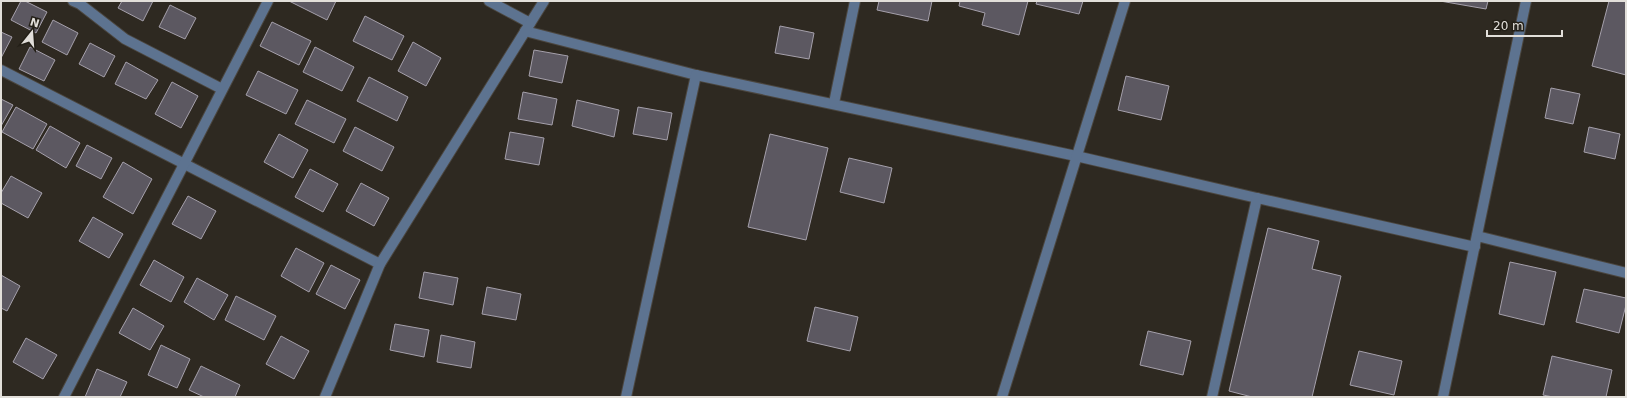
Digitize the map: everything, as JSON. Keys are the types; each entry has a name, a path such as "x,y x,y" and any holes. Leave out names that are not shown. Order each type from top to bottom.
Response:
{"street":[{"path":"73,1 80,4 126,39 222,89"},
{"path":"64,397 268,1"},
{"path":"489,1 528,27 696,74 1076,156 1256,198 1475,246"},
{"path":"325,397 380,264 544,1"},
{"path":"834,103 855,1"},
{"path":"1002,397 1125,1"},
{"path":"1443,397 1478,236 1526,1"},
{"path":"1,70 380,264"},
{"path":"626,397 696,74"},
{"path":"1212,397 1256,198"},
{"path":"1478,236 1626,273"}],"building":[{"path":"21,1 25,1 47,12 36,33 11,20"},
{"path":"122,1 153,1 143,21 118,8"},
{"path":"289,1 336,1 327,20"},
{"path":"879,1 932,1 928,21 877,10"},
{"path":"960,1 1028,1 1019,35 982,25 985,13 959,6"},
{"path":"1037,1 1083,1 1079,14 1036,4"},
{"path":"1440,1 1488,1 1486,9"},
{"path":"1609,1 1626,1 1626,75 1592,66"},
{"path":"170,5 196,18 185,39 159,27"},
{"path":"365,16 404,36 392,60 353,41"},
{"path":"53,20 78,33 67,55 42,42"},
{"path":"272,22 311,41 299,65 260,46"},
{"path":"780,26 814,33 809,59 775,53"},
{"path":"1,32 12,37 1,58"},
{"path":"413,42 441,58 426,86 398,71"},
{"path":"90,43 115,56 104,77 79,64"},
{"path":"30,47 55,60 44,81 19,69"},
{"path":"315,47 354,67 342,91 303,72"},
{"path":"534,50 568,56 562,83 529,76"},
{"path":"126,62 158,80 146,99 115,84"},
{"path":"258,71 298,90 286,114 246,95"},
{"path":"1126,76 1169,86 1161,120 1118,110"},
{"path":"369,77 408,97 397,121 357,101"},
{"path":"172,82 198,96 181,128 155,114"},
{"path":"1551,88 1580,94 1573,124 1545,118"},
{"path":"523,92 557,99 552,125 518,119"},
{"path":"1,99 13,105 1,126"},
{"path":"307,100 346,119 334,143 295,124"},
{"path":"577,100 619,110 614,137 572,126"},
{"path":"16,107 47,124 33,149 2,132"},
{"path":"638,107 672,113 667,140 633,134"},
{"path":"50,126 80,143 66,168 36,150"},
{"path":"355,127 394,147 382,171 343,151"},
{"path":"1589,127 1620,134 1615,159 1584,152"},
{"path":"510,132 544,138 539,165 505,159"},
{"path":"279,134 308,150 293,178 264,162"},
{"path":"770,134 828,148 806,240 748,227"},
{"path":"87,145 112,158 101,179 76,166"},
{"path":"849,158 892,168 884,203 840,192"},
{"path":"123,162 152,179 133,214 103,197"},
{"path":"310,169 338,184 323,212 295,197"},
{"path":"11,176 42,193 28,218 1,203 1,193"},
{"path":"361,183 389,198 374,226 346,211"},
{"path":"188,196 216,211 201,239 172,224"},
{"path":"93,217 123,234 109,258 79,241"},
{"path":"1268,228 1319,241 1312,269 1341,276 1312,397 1252,397 1229,391"},
{"path":"296,248 324,263 309,292 281,276"},
{"path":"154,260 184,277 171,302 140,285"},
{"path":"1510,262 1556,272 1544,325 1499,314"},
{"path":"331,265 360,280 345,309 316,294"},
{"path":"424,272 458,278 453,305 419,298"},
{"path":"1,275 20,286 7,311 1,308"},
{"path":"197,278 228,295 214,320 184,302"},
{"path":"487,287 521,294 516,320 482,314"},
{"path":"1584,289 1626,298 1626,305 1619,333 1576,322"},
{"path":"236,296 276,316 264,340 225,320"},
{"path":"815,307 858,317 850,351 807,341"},
{"path":"133,308 164,326 150,350 119,333"},
{"path":"395,324 429,330 424,357 390,350"},
{"path":"1148,331 1191,341 1183,375 1140,365"},
{"path":"441,335 475,342 471,368 437,362"},
{"path":"281,336 309,351 294,379 266,364"},
{"path":"26,338 57,355 43,379 13,362"},
{"path":"161,345 190,359 177,388 148,375"},
{"path":"1359,351 1402,361 1394,395 1350,385"},
{"path":"1552,356 1612,370 1606,397 1553,397 1543,395"},
{"path":"201,366 240,385 235,397 204,397 189,390"},
{"path":"97,369 127,382 120,397 85,397"}]}
